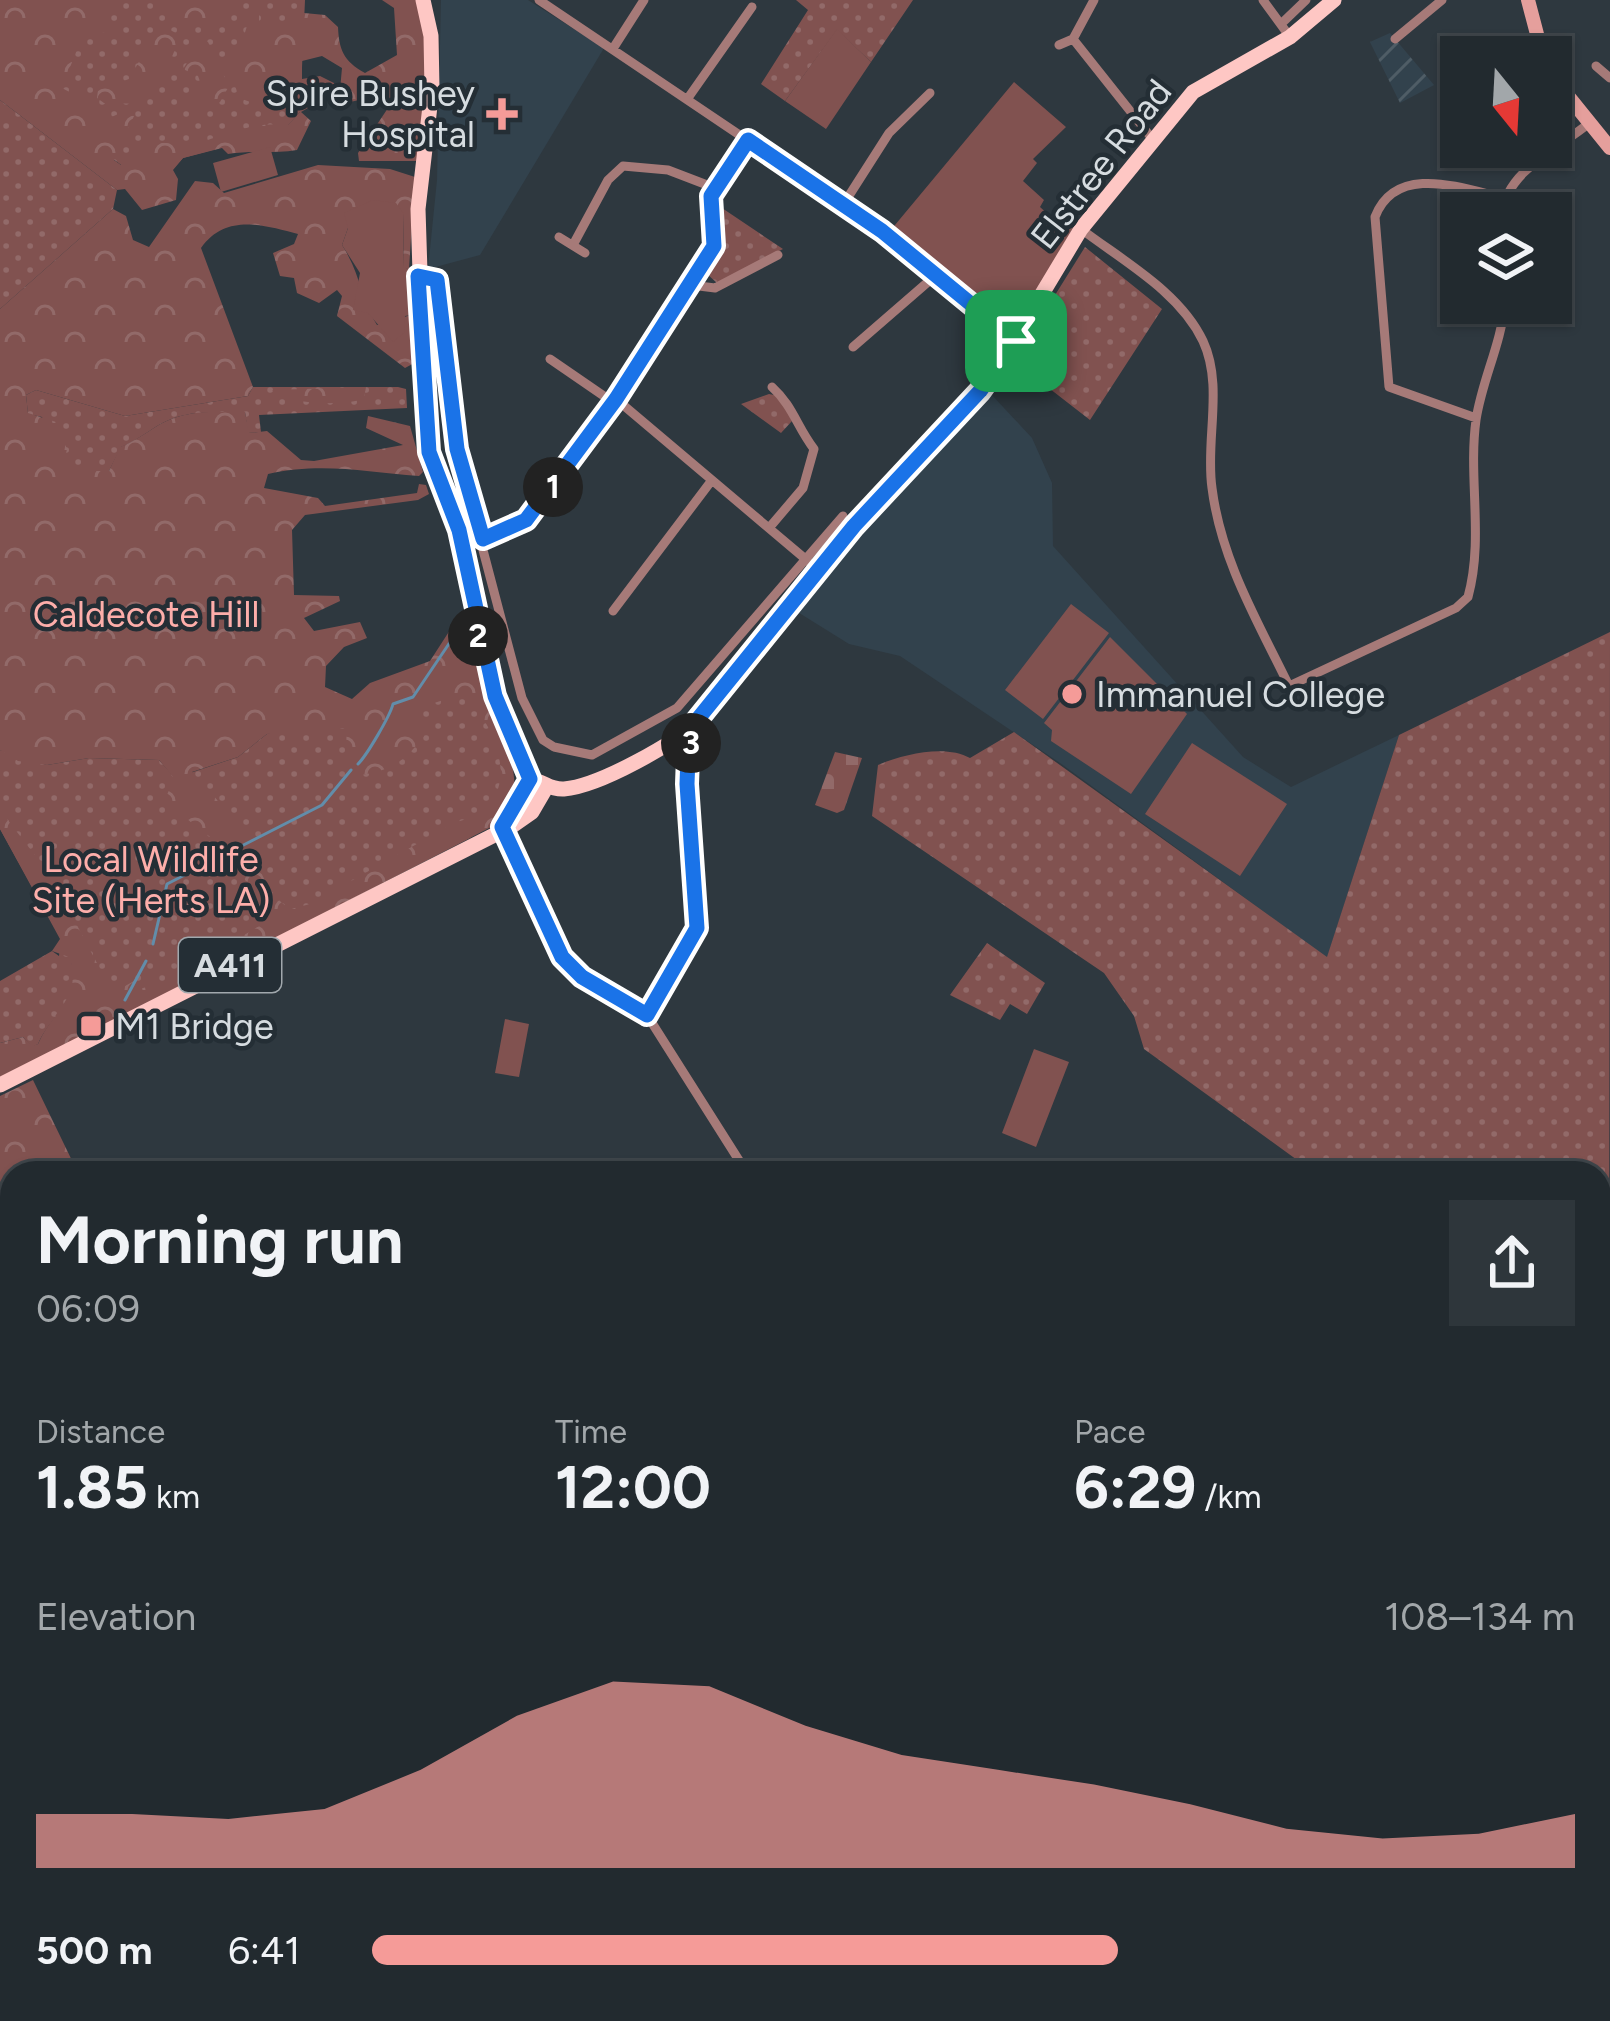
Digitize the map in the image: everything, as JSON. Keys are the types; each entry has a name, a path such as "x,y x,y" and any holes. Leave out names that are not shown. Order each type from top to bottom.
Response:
{"main road":[{"path":"423,0 431,36 432,92 418,209 418,276 429,452 463,545 495,696 534,791 502,827"},
{"name":"Elstree Road","path":"534,791 591,782 689,730 812,564 980,391 1016,341 1082,229 1205,82 1334,0"},
{"name":"A411","path":"0,1085 502,827"}],"street":[{"path":"539,0 843,205 1016,341"},
{"path":"614,47 644,0"},
{"path":"1059,45 1073,39 1094,0"},
{"path":"1263,0 1286,30 1306,0"},
{"path":"1395,39 1442,0"},
{"path":"1528,0 1537,36"},
{"path":"688,98 752,7"},
{"path":"1073,39 1154,140"},
{"path":"1596,67 1610,78"},
{"path":"843,205 889,133 930,92"},
{"path":"1572,103 1610,148"},
{"path":"1508,192 1518,178 1588,124"},
{"path":"463,545 526,520 615,401 691,286 716,237 710,202 748,140"},
{"path":"573,245 608,180 623,166 668,170 715,188"},
{"path":"1463,192 1408,184 1386,196 1375,217 1389,387 1476,418"},
{"path":"1082,229 1176,304 1203,340 1213,376 1210,473 1218,520 1229,562 1289,686 1468,597 1478,496 1476,418 1498,354 1502,324"},
{"path":"559,237 586,253"},
{"path":"691,286 715,288 778,255"},
{"path":"853,347 936,275"},
{"path":"418,276 437,280 457,449 510,656 532,723 554,748 578,755 605,750 677,709 812,564 843,516"},
{"path":"550,359 615,401 812,564"},
{"path":"770,528 802,488 814,449 798,430 789,402 772,386"},
{"path":"613,611 712,480"},
{"path":"647,1015 697,928 687,784 689,730"},
{"path":"502,827 562,957 582,977 647,1015 739,1161"}],"shaded area":[{"name":"Spire Bushey Hospital","path":"441,0 528,0 604,48 480,255 428,269 437,180"},
{"path":"1390,33 1434,85 1400,103 1370,42"},
{"name":"Immanuel College","path":"990,393 1032,438 1052,483 1053,546 1243,757 1291,787 1399,735 1327,958 1060,763 900,656 849,644 796,611 833,562"}],"green space":[{"path":"0,0 114,0 106,32 81,39 62,88 99,108 107,119 125,111 134,116 114,160 121,165 138,144 197,143 257,126 288,125 300,112 300,91 265,107 239,98 226,57 243,39 251,13 259,14 259,26 296,27 304,13 325,15 338,27 347,59 365,73 397,55 394,8 382,0 418,0 428,40 420,161 359,161 358,153 392,102 387,94 350,102 340,90 342,68 322,56 302,61 302,79 320,76 334,83 336,92 301,112 311,121 297,150 228,154 222,148 183,158 173,170 178,179 176,200 142,210 125,189 117,190 0,100"},
{"path":"90,0 305,0 300,112 283,131 183,158 164,179 144,182 46,109"},
{"path":"167,0 228,0 226,22 206,27 186,22 173,16"},
{"path":"796,0 913,0 871,62 837,30 785,101 761,84 808,10"},
{"path":"837,29 871,62 826,129 785,101"},
{"path":"170,30 178,34 174,52 145,104 104,103 97,98 98,90 129,79 152,39"},
{"path":"201,41 208,42 229,86 220,102 195,111 188,99 202,87 198,76 183,69"},
{"path":"1014,82 1066,127 1033,159 1037,163 1023,181 1044,200 1040,207 1061,226 1067,221 1073,228 1013,331 890,231"},
{"path":"0,100 117,190 113,209 0,309"},
{"path":"270,147 278,175 221,192 213,163"},
{"name":"Caldecote Hill","path":"318,165 390,169 415,177 409,269 403,268 404,214 348,228 342,245 377,325 411,315 418,361 405,368 337,316 342,296 337,290 319,303 297,293 294,278 280,276 273,253 294,244 298,234 246,224 222,230 201,248 253,387 248,396 125,416 36,390 26,395 28,413 56,422 67,449 62,471 109,471 120,447 167,421 191,414 245,412 249,433 267,431 301,460 314,461 403,445 366,428 368,416 410,426 423,472 419,476 306,469 268,474 264,488 318,498 325,506 417,493 419,484 426,485 429,494 418,500 305,515 292,530 294,595 339,596 340,601 304,618 314,631 360,622 367,638 344,647 326,666 325,687 352,699 370,683 430,661 461,613 467,612 514,774 512,802 497,824 0,1080 0,1043 23,1037 32,1046 38,1044 69,993 73,971 69,957 52,951 60,939 0,829 0,810 51,876 108,984 118,990 134,981 139,989 163,983 268,921 249,883 238,875 232,852 173,804 167,795 174,778 159,760 89,758 47,765 18,761 0,750 0,309 113,209 126,216 133,240 149,247 195,181 213,183 224,193","holes":["463,694 497,747 499,785 492,801 478,814 310,904 291,909 268,886 234,820 192,772 238,757 267,734 347,728 345,764 359,775 380,771 411,752 424,736 417,714 421,707"]},
{"path":"373,200 396,203 404,214 403,267 409,269 411,315 405,316 404,333 393,342 368,313 353,310 360,273 342,245 348,228 344,213"},
{"path":"719,206 783,249 717,283 707,274 724,241"},
{"path":"1085,247 1162,309 1090,420 1014,361"},
{"path":"253,387 398,387 406,389 407,408 259,415 261,432 248,433 245,412 191,414 167,421 121,447 109,471 62,472 42,417 28,414 26,395 36,390 125,416 248,396"},
{"path":"366,387 364,399 330,403 291,399 272,390"},
{"path":"769,394 779,396 792,421 781,433 741,404"},
{"path":"1071,604 1109,633 1043,719 1005,690"},
{"path":"1610,632 1609,1161 1298,1161 1144,1049 1134,1016 1104,973 872,816 878,765 937,751 970,758 1014,732 1327,957 1399,735"},
{"path":"1110,637 1187,714 1131,794 1051,741 1052,730 1044,723"},
{"name":"Local Wildlife Site (Herts LA)","path":"476,668 515,789 470,838 109,1023 71,962 70,995 38,1044 32,1047 23,1037 0,1043 0,981 52,951 59,956 61,939 0,829 0,750 47,765 89,758 159,760 175,778 238,757 267,734"},
{"path":"1192,743 1287,804 1240,876 1145,814"},
{"path":"835,752 862,758 844,810 837,813 815,805"},
{"path":"987,943 1045,983 1027,1014 1010,1004 1000,1020 950,995"},
{"path":"505,1019 529,1024 519,1077 495,1073"},
{"path":"1034,1049 1069,1062 1036,1147 1002,1133"},
{"path":"33,1080 72,1161 0,1161 0,1096"}],"waterway":[{"path":"358,764 393,704 413,697 463,623"},
{"path":"153,944 167,884 322,805 351,770"},
{"path":"125,1000 146,961"}],"place":[{"name":"Spire Bushey Hospital","path":"502,114"},
{"name":"Immanuel College","path":"1072,694"},
{"name":"M1 Bridge","path":"91,1026"}],"route":[{"path":"748,140 906,249 1016,341 980,391 829,555 752,658 689,730 687,784 697,928 647,1015 582,977 562,957 543,925 502,827 530,779 511,744 495,696 477,632 459,530 429,452 427,360 418,276 437,280 457,449 483,539 526,520 616,399 714,246 711,196 748,140"}]}
